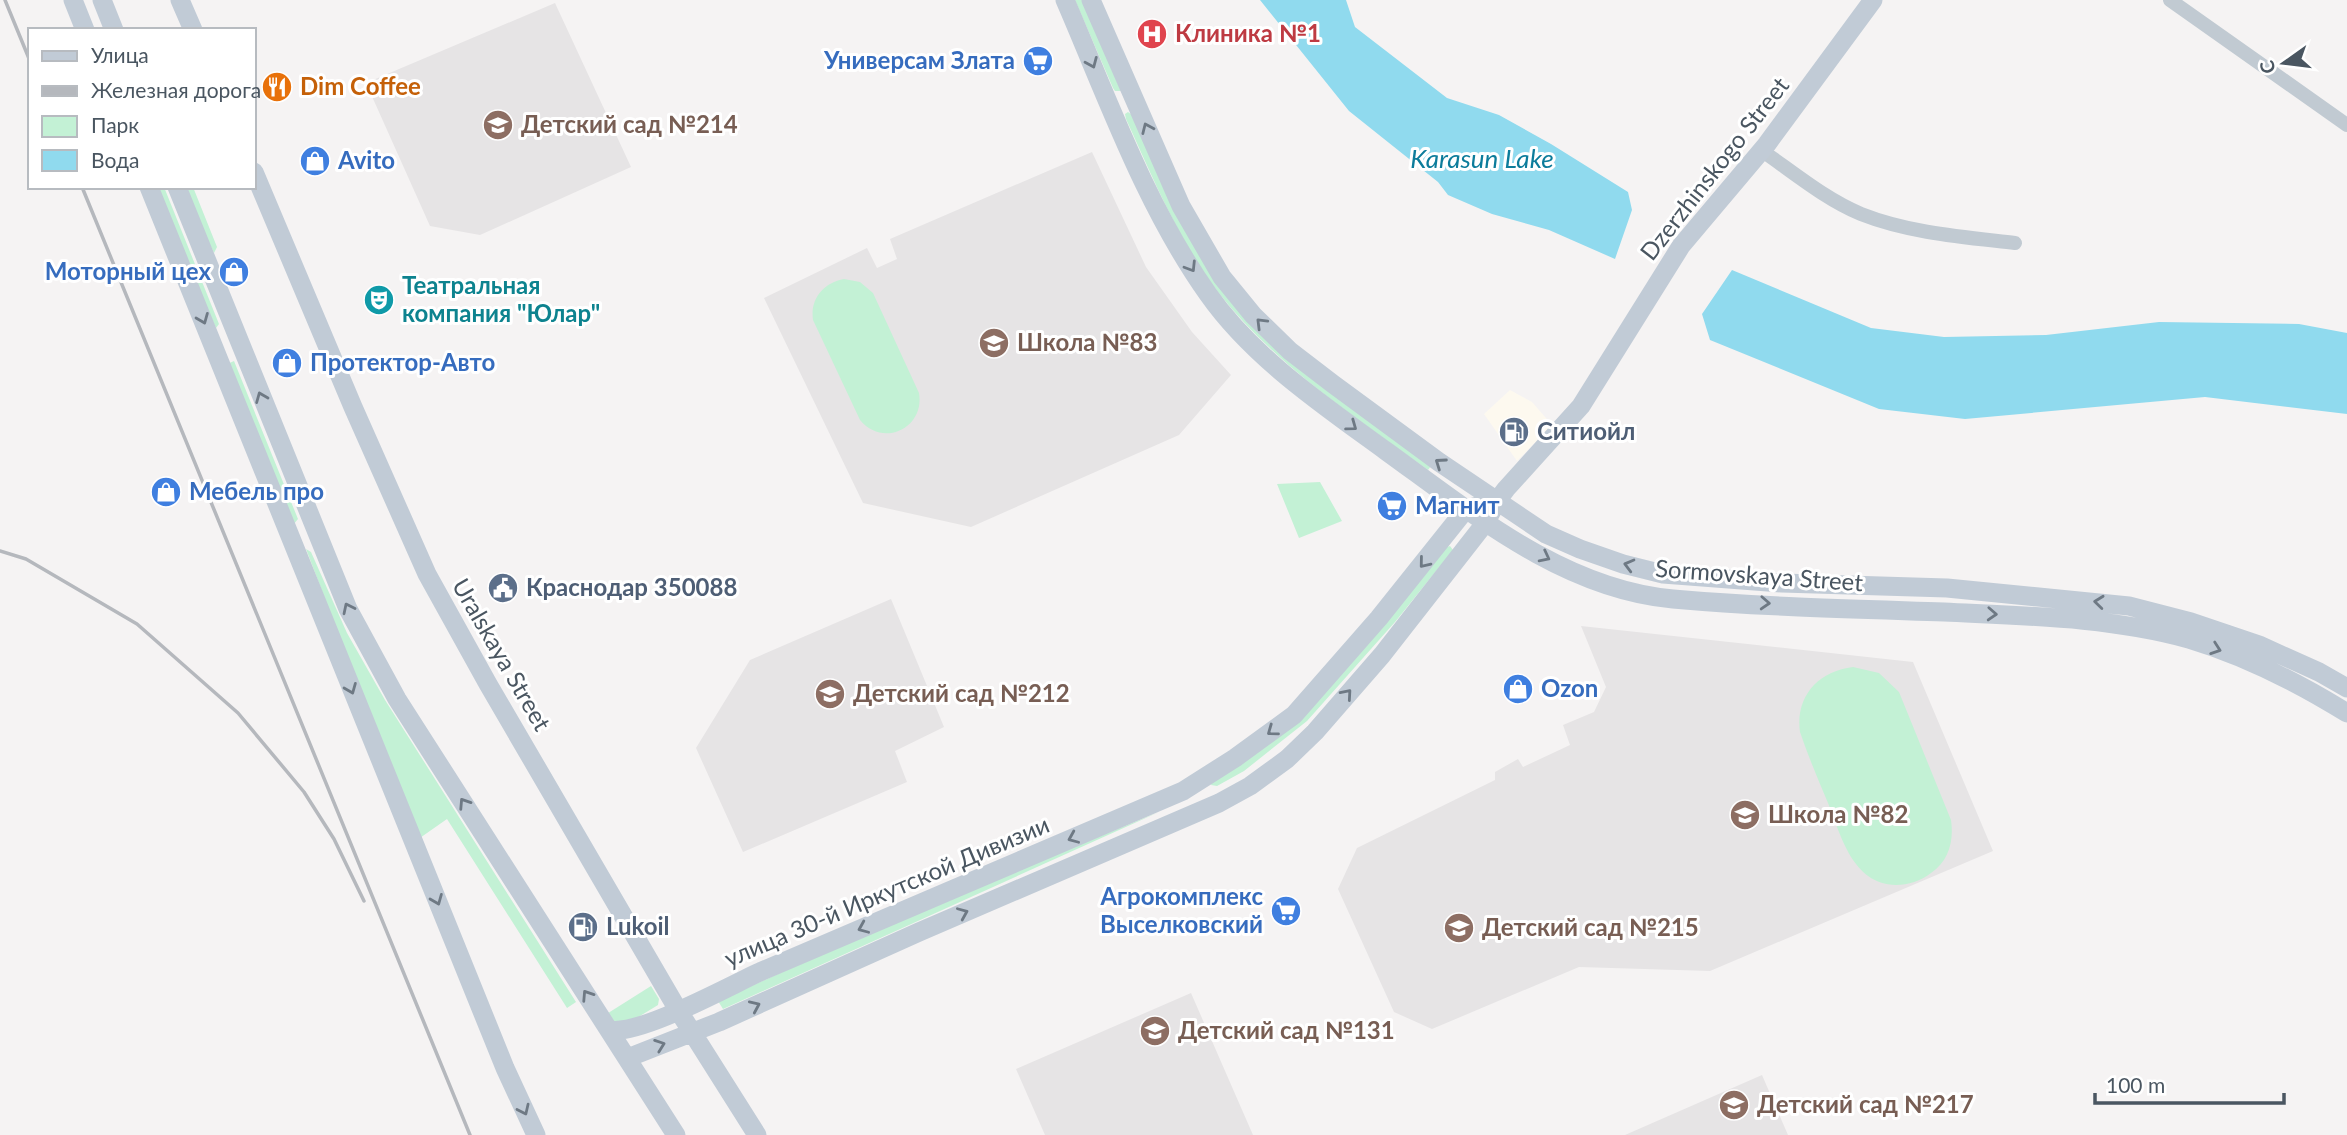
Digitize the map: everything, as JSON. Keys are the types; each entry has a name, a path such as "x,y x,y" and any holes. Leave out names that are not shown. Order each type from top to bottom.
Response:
{"main road":[{"path":"73,0 84,28"},
{"path":"102,0 113,28"},
{"path":"180,0 192,28"},
{"name":"Sormovskaya Street","path":"1065,0 1164,223 1208,294 1237,330 1318,402 1466,509 1538,554 1616,587 1669,598 1990,613 2131,628 2187,639 2258,663 2347,713"},
{"name":"Sormovskaya Street","path":"1091,0 1181,206 1222,277 1254,315 1301,359 1439,462 1546,534 1623,564 1663,574 1782,583 1947,588 2135,607 2259,645 2347,688"},
{"name":"Dzerzhinskogo Street","path":"1497,501 1581,406 1681,246 1833,58 1873,0"},
{"path":"1111,106 1133,96"},
{"name":"Uralskaya Street","path":"256,177 427,574 678,1010 757,1135"},
{"path":"150,189 500,1056 536,1135"},
{"path":"178,189 348,609 397,699 676,1135"},
{"path":"1466,509 1497,501"},
{"name":"улица 30-й Иркутской Дивизии","path":"630,1062 635,1055 693,1033 1193,814 1250,786 1287,759 1315,732 1382,655 1486,522 1497,501"},
{"name":"улица 30-й Иркутской Дивизии","path":"610,1030 621,1032 678,1010 1183,791 1235,758 1294,715 1379,618 1466,509"},
{"path":"294,548 317,538"},
{"path":"2131,628 2135,607"},
{"path":"1183,791 1193,814"}],"street":[{"path":"2170,0 2347,125"},
{"path":"1761,150 1833,199 1859,213 1938,234 2015,243"}],"shaded area":[{"name":"Детский сад №214","path":"555,3 631,167 480,235 430,226 366,83"},
{"name":"Школа №83","path":"1092,152 1146,267 1192,332 1231,375 1179,435 971,527 863,503 764,298 867,248 877,268 897,259 890,239"},
{"path":"1510,390 1532,402 1552,425 1517,461 1484,414"},
{"name":"Детский сад №212","path":"891,599 944,727 895,751 907,782 743,852 696,748 750,660"},
{"name":"Школа №82","path":"1581,626 1913,662 1993,851 1710,971 1579,967 1432,1029 1394,1012 1338,889 1357,848 1495,780 1495,772 1518,759 1523,767 1570,745 1563,725 1594,712 1606,687"},
{"name":"Детский сад №131","path":"1191,993 1253,1135 1045,1135 1016,1069"},
{"name":"Детский сад №217","path":"1762,1075 1788,1135 1625,1135"}],"green space":[{"path":"1075,0 1082,0 1121,91 1115,91 1113,88"},
{"path":"1128,112 1132,115 1205,265 1431,466 1428,470 1290,366 1264,343 1218,292 1167,208 1126,119 1125,114"},
{"path":"154,189 165,189 219,324 216,328"},
{"path":"183,189 194,189 217,247 214,253"},
{"path":"844,279 860,282 873,293 919,393 916,416 900,430 880,433 860,420 813,320 814,305 820,293 830,284"},
{"path":"234,361 298,519 293,525 225,365"},
{"path":"1320,482 1342,521 1299,538 1277,484"},
{"path":"1450,546 1453,550 1395,622 1307,721 1244,771 1217,786 1211,785 1240,765"},
{"path":"306,549 311,552 347,633 385,700 576,1002 567,1008 447,819 417,840"},
{"path":"1853,667 1879,673 1899,692 1951,820 1951,843 1942,863 1927,876 1910,883 1881,883 1869,876 1850,856 1800,732 1801,708 1812,688 1829,674"},
{"path":"1159,812 723,1009 718,1001 911,914"},
{"path":"651,986 659,999 658,1005 622,1027 605,1015"}],"water":[{"name":"Karasun Lake","path":"1260,0 1346,0 1355,27 1447,98 1499,115 1628,192 1632,210 1615,259 1549,230 1492,214 1448,195 1438,182 1349,111"},
{"path":"1732,270 1871,328 1944,337 2046,335 2159,322 2299,324 2347,333 2347,414 2205,397 1965,419 1879,409 1710,340 1702,314"}],"railway":[{"path":"5,0 28,56"},
{"path":"83,189 470,1135"},
{"path":"0,551 26,559 137,624 238,713 304,792 334,839 364,901"}],"place":[{"name":"Клиника №1","path":"1152,34"},
{"name":"Универсам Злата","path":"1038,61"},
{"name":"Dim Coffee","path":"277,87"},
{"name":"Детский сад №214","path":"498,125"},
{"name":"Avito","path":"315,161"},
{"name":"Моторный цех","path":"234,272"},
{"name":"Театральная компания \"Юлар\"","path":"379,300"},
{"name":"Школа №83","path":"994,343"},
{"name":"Протектор-Авто","path":"287,363"},
{"name":"Ситиойл","path":"1514,432"},
{"name":"Мебель про","path":"166,492"},
{"name":"Магнит","path":"1392,506"},
{"name":"Краснодар 350088","path":"503,588"},
{"name":"Ozon","path":"1518,689"},
{"name":"Детский сад №212","path":"830,694"},
{"name":"Школа №82","path":"1745,815"},
{"name":"Агрокомплекс Выселковский","path":"1286,911"},
{"name":"Lukoil","path":"583,927"},
{"name":"Детский сад №215","path":"1459,928"},
{"name":"Детский сад №131","path":"1155,1031"},
{"name":"Детский сад №217","path":"1734,1105"}]}
